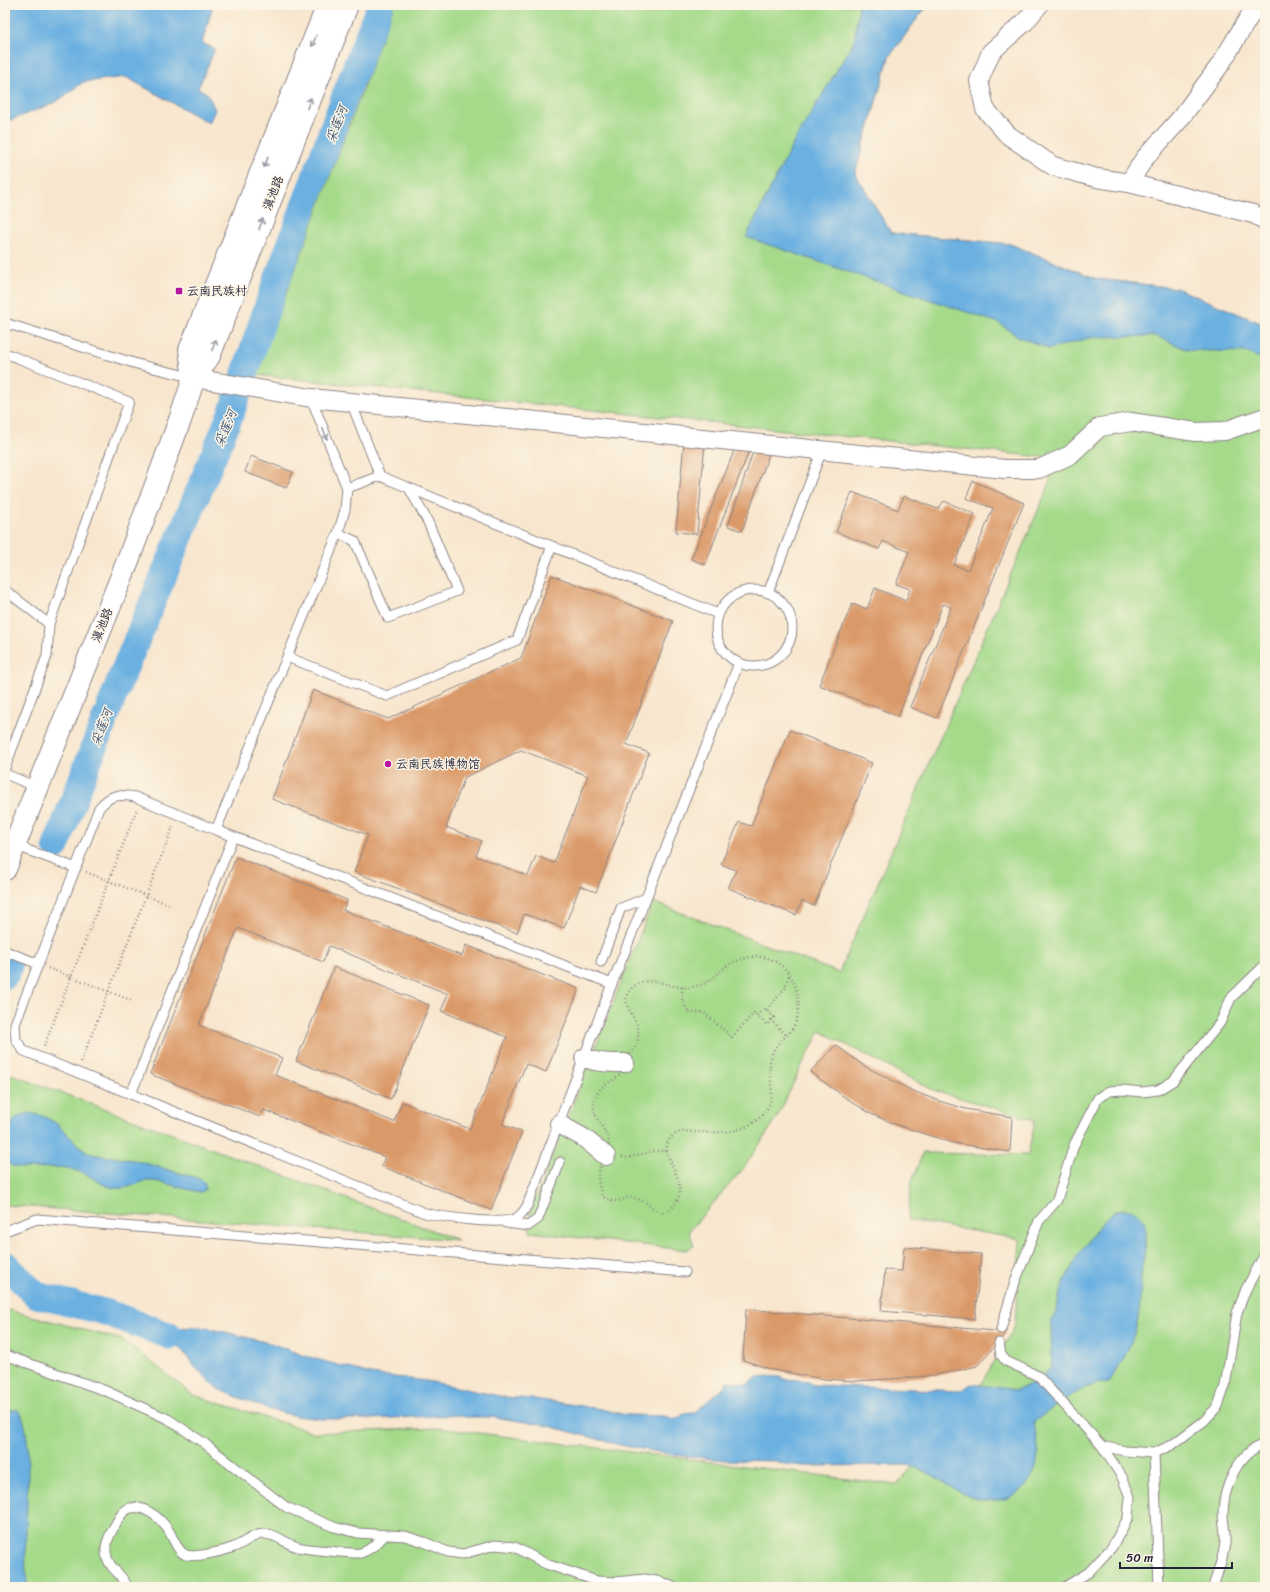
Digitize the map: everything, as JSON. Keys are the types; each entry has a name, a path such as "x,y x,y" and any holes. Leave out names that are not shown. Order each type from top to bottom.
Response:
{"main road":[{"name":"滇池路","path":"194,378 190,350 328,5"},
{"name":"滇池路","path":"5,869 127,563 194,378 209,356 347,5"}],"street":[{"path":"1040,5 1025,22 991,52 979,81 986,109 1008,135 1053,166 1097,178 1129,183 1253,214 1265,220"},
{"path":"1129,183 1144,159 1180,119 1220,65 1255,5"},
{"path":"194,378 311,398 1005,469 1039,469 1070,455 1100,427 1131,422 1196,432 1225,431 1265,417"},
{"path":"584,1058 595,1062 625,1063"},
{"path":"558,1124 584,1138 606,1156"}],"lane":[{"path":"5,323 137,364 194,378"},
{"path":"5,353 129,402 49,624 47,656 5,768"},
{"path":"216,830 338,534 346,510 347,488 311,398"},
{"path":"351,402 380,476"},
{"path":"768,593 822,450"},
{"path":"347,488 380,476 718,614"},
{"path":"338,534 355,541 388,618 457,591 428,522 410,488"},
{"path":"287,657 387,696 517,640 552,546"},
{"path":"5,590 49,624"},
{"path":"756,590 768,593 780,600 788,610 792,623 791,636 786,648 777,658 766,664 752,666 739,664 729,657 721,648 716,637 718,614 724,604 733,596 744,591 756,590"},
{"path":"501,1222 515,1219 523,1213 527,1206 612,984 739,664"},
{"path":"5,774 37,787"},
{"path":"560,1162 538,1219 528,1226 442,1217 425,1213 40,1058 24,1050 16,1040 15,1024 99,808 106,800 122,794 141,799 233,837 612,984"},
{"path":"131,1094 233,837"},
{"path":"14,845 76,868"},
{"path":"601,962 621,908 646,898"},
{"path":"5,951 39,964"},
{"path":"1001,1329 1015,1282 1039,1222 1057,1200 1074,1144 1098,1098 1109,1091 1122,1090 1142,1092 1158,1090 1172,1081 1220,1023 1231,998 1265,965"},
{"path":"7,1230 37,1219 685,1272"},
{"path":"1102,1446 1126,1451 1154,1453 1172,1445 1204,1421 1218,1406 1225,1386 1237,1314 1246,1289 1265,1254"},
{"path":"999,1343 1001,1355 1006,1361 1038,1376 1102,1446 1122,1477 1130,1497 1128,1518 1112,1547 1089,1572 1065,1587"},
{"path":"5,1355 106,1391 168,1419 204,1443 286,1507 334,1527 358,1533 405,1536 448,1552 463,1554 495,1545 515,1547 546,1564 597,1581 616,1582 645,1579 662,1582 673,1587"},
{"path":"1213,1587 1225,1543 1223,1513 1226,1493 1236,1470 1246,1455 1265,1444"},
{"path":"1154,1453 1159,1587"},
{"path":"126,1587 124,1579 106,1559 105,1548 108,1536 122,1512 131,1507 140,1507 158,1519 167,1528 179,1550 186,1555 198,1555 234,1547 250,1538 263,1534 275,1536 297,1547 360,1553 370,1549 385,1534"}],"path":[{"path":"40,1058 141,799"},
{"path":"76,1073 178,814"},
{"path":"76,868 170,905"},
{"path":"756,956 770,958 789,973 797,993 798,1008 795,1024 792,1030 776,1045 772,1054 770,1060 772,1095 768,1106 760,1117 749,1125 735,1131 720,1133 682,1132 674,1135 669,1141 667,1152 681,1188 677,1202 666,1213 658,1212 640,1199 632,1197 617,1202 609,1201 602,1196 598,1181 599,1173 606,1156 608,1138 596,1119 594,1112 595,1097 599,1090 617,1078 622,1072 625,1063 637,1043 638,1028 627,1005 627,997 632,988 644,981 660,982 690,988 706,984 728,966 741,959 756,956"},
{"path":"39,964 133,1001"},
{"path":"767,1010 785,988 789,973"},
{"path":"682,987 682,1000 689,1013 704,1012 732,1037 754,1013 757,1016 767,1025 774,1017 764,1008 757,1016"},
{"path":"771,1020 786,1035"},
{"path":"627,1158 651,1152 667,1152"}],"green space":[{"path":"394,5 929,5 919,16 889,57 855,173 891,233 1010,244 1097,279 1176,288 1265,325 1265,1587 5,1587 5,1309 123,1340 193,1395 316,1433 438,1428 897,1485 979,1387 1015,1326 1020,1239 908,1220 911,1184 923,1153 1028,1155 1035,1120 933,1090 820,1031 777,1118 743,1169 689,1231 694,1246 685,1250 530,1232 530,1212 653,902 839,973 1049,485 1052,458 256,375"},
{"path":"5,1072 458,1240 5,1205"}],"water":[{"path":"5,5 213,5 202,43 215,49 198,88 208,94 215,110 209,123 126,77 83,82 56,102 11,120 5,120"},
{"path":"859,5 929,5 919,16 889,57 855,173 891,233 1010,244 1097,279 1176,288 1265,325 1265,360 1245,352 1188,350 1156,336 1093,337 1049,349 1017,336 999,323 746,237 795,140 854,42"},
{"path":"28,1113 43,1116 56,1123 77,1144 89,1153 134,1160 200,1179 205,1183 205,1190 201,1192 194,1191 154,1181 144,1181 125,1188 114,1188 104,1185 82,1172 69,1169 60,1167 22,1168 11,1165 5,1158 5,1146 8,1134 15,1118"},
{"path":"1123,1209 1133,1210 1139,1213 1143,1219 1146,1233 1137,1326 1129,1347 1109,1382 1099,1383 1079,1391 1034,1422 1038,1450 1032,1476 1028,1483 1015,1494 998,1500 982,1500 968,1496 926,1472 908,1465 803,1466 777,1463 777,1461 725,1460 675,1455 620,1445 545,1425 492,1417 466,1417 456,1415 370,1419 321,1419 296,1416 267,1409 218,1389 194,1366 170,1336 170,1328 201,1327 273,1344 302,1355 371,1374 427,1381 504,1397 535,1399 601,1409 626,1415 665,1416 674,1419 683,1414 694,1413 726,1385 726,1382 733,1381 749,1384 754,1378 763,1376 802,1380 813,1385 961,1391 971,1384 1017,1390 1035,1382 1052,1367 1051,1323 1055,1316 1064,1282 1082,1250 1104,1220 1112,1213"},
{"path":"10,1410 18,1410 24,1422 27,1442 26,1570 28,1587 5,1587 5,1415"}],"building":[{"path":"684,441 705,443 697,534 676,532"},
{"path":"736,446 749,451 705,565 691,559"},
{"path":"754,449 769,454 742,531 728,526"},
{"path":"251,456 293,472 286,488 245,472"},
{"path":"973,481 1024,503 937,718 910,707 951,607 943,604 898,716 819,685 852,604 867,609 875,588 906,601 910,589 896,584 909,552 883,541 879,549 836,532 852,492 898,510 904,496 938,509 944,501 975,514 954,565 968,570 993,508 966,498"},
{"name":"云南民族博物馆","path":"552,575 673,621 626,744 649,753 596,892 580,886 564,928 524,914 517,933 354,872 368,835 272,799 313,690 388,719 521,658","holes":["521,750 588,776 554,863 536,856 528,876 476,856 482,841 446,827 465,777"]},
{"path":"790,730 872,763 814,906 802,901 796,915 728,888 736,870 721,864 739,822 751,826"},
{"path":"236,857 347,900 343,910 462,956 466,945 579,989 546,1072 526,1064 502,1124 522,1132 491,1210 381,1166 385,1157 264,1110 260,1117 150,1074","holes":["238,928 323,962 329,946 448,994 441,1011 507,1037 470,1129 402,1102 394,1122 275,1075 282,1058 199,1025"]},
{"path":"334,967 429,1005 391,1099 296,1061"},
{"path":"836,1045 864,1066 913,1091 966,1109 1012,1117 1010,1152 953,1143 897,1125 871,1114 810,1072"},
{"path":"904,1247 981,1254 975,1319 881,1311 885,1270 902,1271"},
{"path":"746,1309 1007,1332 977,1366 936,1375 905,1378 856,1381 824,1379 773,1370 743,1360"}],"waterway":[{"name":"采莲河","path":"56,846 118,685 232,411 271,296 380,5"},
{"name":"采莲河","path":"5,976 9,966"},
{"path":"5,1264 36,1295 105,1312 170,1336"}],"place":[{"name":"云南民族村","path":"179,291"},
{"name":"云南民族博物馆","path":"388,764"}]}
